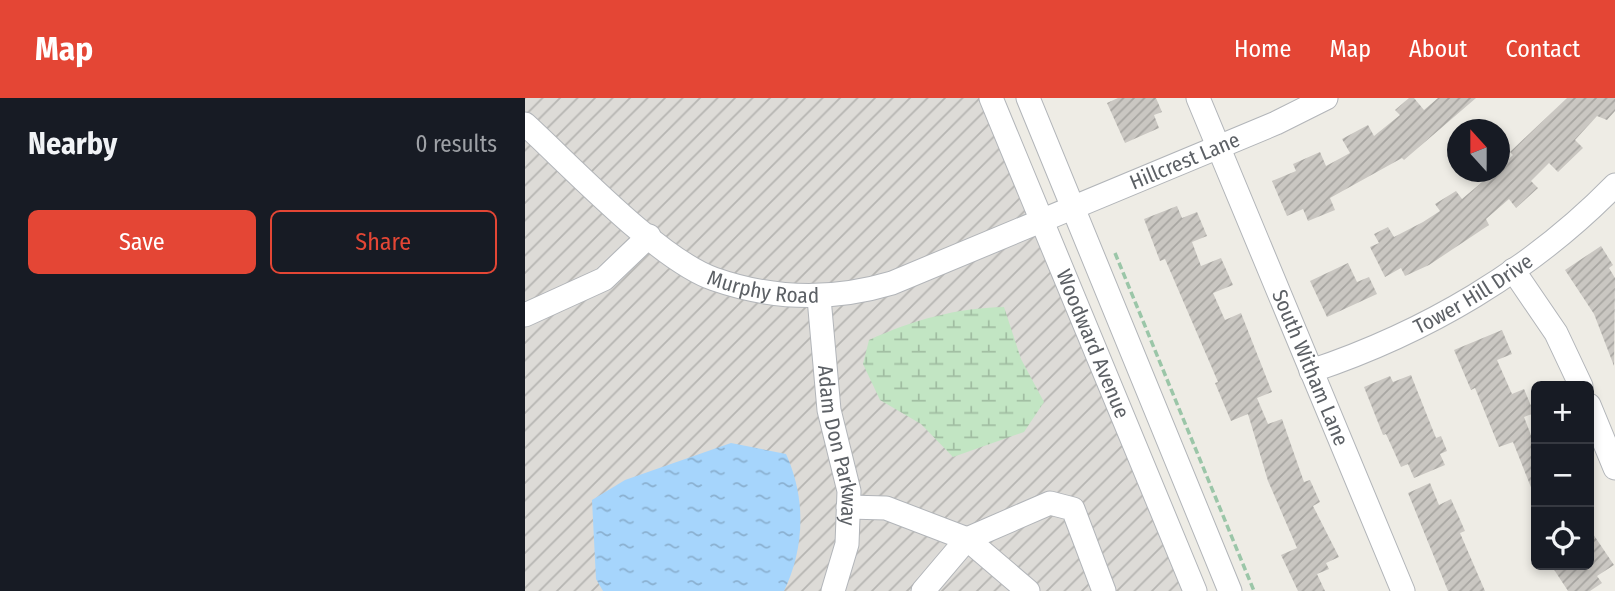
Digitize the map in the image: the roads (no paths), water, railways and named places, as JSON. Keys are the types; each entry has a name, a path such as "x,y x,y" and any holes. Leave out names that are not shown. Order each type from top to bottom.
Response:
{"street":[{"name":"Woodward Avenue","path":"991,98 1195,591"},
{"name":"Woodward Avenue","path":"1028,98 1230,591"},
{"name":"South Witham Lane","path":"1198,98 1403,591"},
{"name":"Hillcrest Lane","path":"1042,221 1296,114 1325,98"},
{"name":"Murphy Road","path":"525,124 677,258 713,279 798,298 856,293 892,283 1042,221"},
{"name":"Tower Hill Drive","path":"1311,371 1398,338 1472,298 1513,270 1590,209 1615,185"},
{"path":"525,315 604,279 649,236"},
{"path":"1513,270 1551,324 1579,381"},
{"name":"Adam Don Parkway","path":"819,298 829,410 849,492 847,544 833,591"},
{"path":"1594,417 1615,468"},
{"path":"923,591 967,539 1050,503 1073,509 1104,591"},
{"path":"848,507 886,508 967,539 1028,591"}],"water":[{"path":"731,443 786,454 793,471 800,505 799,540 784,591 603,591 596,579 592,500 625,480"}]}
